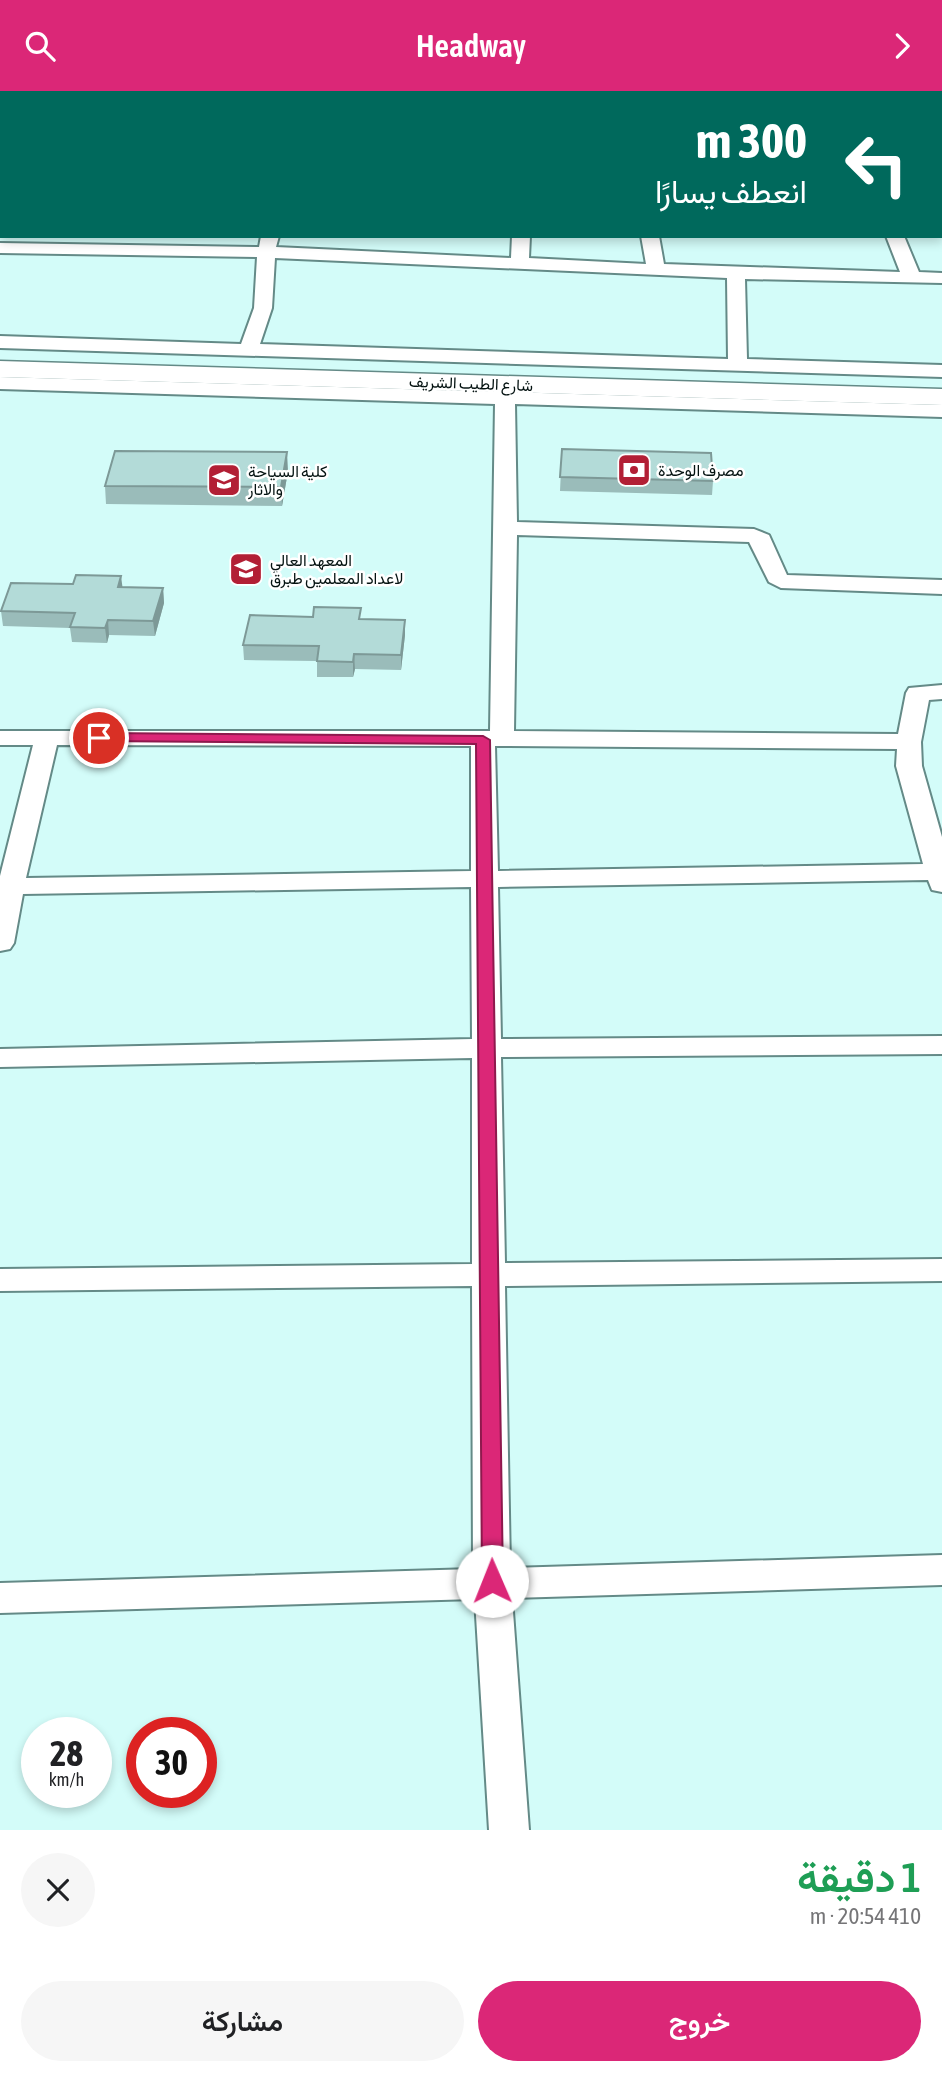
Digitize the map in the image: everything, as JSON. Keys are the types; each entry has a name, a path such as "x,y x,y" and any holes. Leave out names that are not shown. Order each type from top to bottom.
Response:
{"main road":[{"name":"شارع الطيب الشريف","path":"0,355 942,383"},
{"name":"شارع الطيب الشريف","path":"0,369 942,397"}],"street":[{"path":"395,258 400,238"},
{"path":"520,264 521,238"},
{"path":"650,238 656,269"},
{"path":"896,238 912,278"},
{"path":"0,249 129,244 268,244 395,258 736,273 942,278"},
{"path":"248,351 263,308 268,244"},
{"path":"736,273 738,366"},
{"path":"0,342 942,371"},
{"path":"0,383 942,411"},
{"path":"505,398 506,528 486,878 492,1581 509,1830"},
{"path":"506,528 754,536 761,540 777,577 788,582 942,587"},
{"path":"6,885 486,878 941,876 909,766 909,742 918,693 942,692"},
{"path":"0,943 6,885 47,737"},
{"path":"0,738 777,739 909,742"},
{"path":"0,1058 487,1048 942,1045"},
{"path":"0,1280 942,1270"},
{"path":"0,1598 492,1581 942,1570"}],"building":[{"path":"562,449 711,453 713,481 560,477"},
{"path":"115,451 287,452 281,487 105,486"},
{"path":"76,575 121,576 118,587 163,588 153,621 108,620 105,628 70,627 75,613 1,611 11,583 73,584"},
{"path":"314,607 361,608 359,619 405,620 401,655 354,654 353,662 317,661 319,646 243,645 250,615 313,617"}],"place":[{"name":"مصرف الوحدة","path":"634,470"},
{"name":"كلية السياحة والاثار","path":"224,480"},
{"name":"المعهد العالي لاعداد المعلمين طبرق","path":"246,569"}],"route":[{"path":"99,738 483,740 492,1581"}]}
